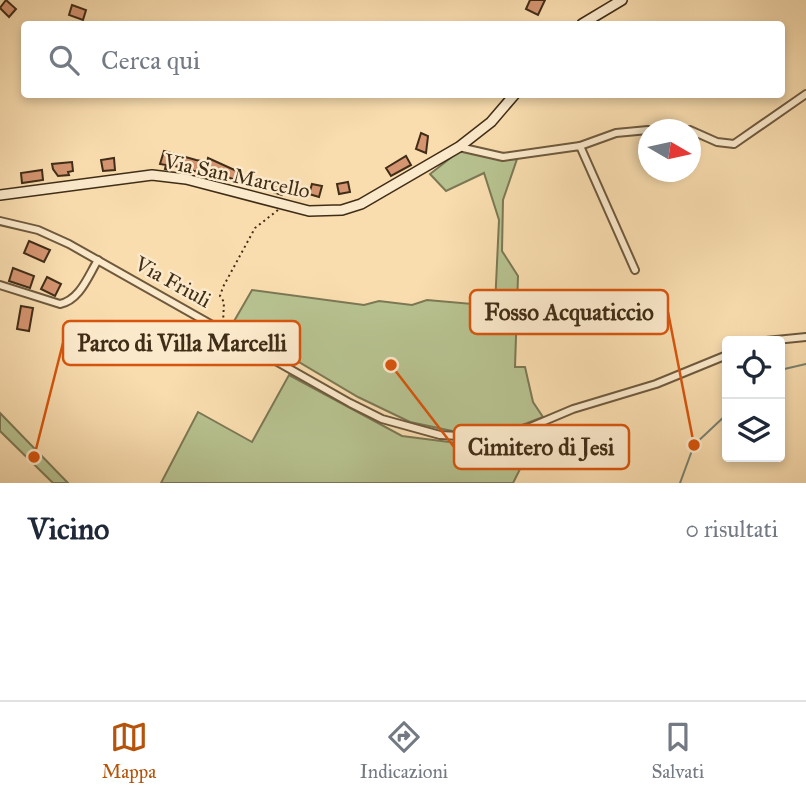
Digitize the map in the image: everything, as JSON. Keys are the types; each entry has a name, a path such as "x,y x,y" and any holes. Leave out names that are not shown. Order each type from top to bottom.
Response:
{"main road":[{"path":"587,21 622,0"},
{"name":"Via San Marcello","path":"0,195 152,175 186,179 285,206 326,212 361,204 459,147 491,122 512,98"}],"street":[{"path":"701,135 717,142 734,144 806,94"},
{"path":"459,147 503,157 580,146 616,133 638,131"},
{"path":"580,146 635,270"},
{"name":"Via Friuli","path":"0,221 38,230 97,260 382,419 440,435 480,437 528,428 573,410 656,384 722,357"},
{"path":"0,285 60,304 77,295 97,260"},
{"path":"785,339 806,337"}],"path":[{"path":"221,328 225,317 224,302 220,296 244,244 266,217 285,206"}],"green space":[{"path":"462,149 501,160 517,159 503,200 502,251 518,276 515,367 525,367 533,402 543,417 509,430 471,435 410,422 358,397 233,323 252,290 364,305 379,301 412,305 427,300 495,306 499,220 484,173 446,191 430,174"},
{"path":"289,375 402,436 457,443 527,430 522,464 513,483 161,483 198,412 252,442"},
{"path":"0,413 68,483 53,483 0,431"}],"building":[{"path":"6,0 16,9 9,17 0,8"},
{"path":"530,0 545,0 538,15 526,9"},
{"path":"72,5 86,10 83,20 69,15"},
{"path":"421,133 428,136 426,153 416,149"},
{"path":"164,151 207,162 208,158 239,172 235,180 208,169 206,174 171,165 170,170 165,169 166,165 160,164"},
{"path":"406,156 411,165 391,176 386,168"},
{"path":"114,158 115,170 103,171 101,160"},
{"path":"72,162 73,171 68,172 69,175 58,176 53,169 52,164"},
{"path":"42,170 43,180 22,183 21,173"},
{"path":"348,182 350,192 339,194 337,184"},
{"path":"275,183 285,185 282,195 273,192"},
{"path":"312,184 322,186 319,197 309,194"},
{"path":"29,241 50,250 44,262 24,253"},
{"path":"13,268 34,276 30,288 9,281"},
{"path":"47,277 61,284 55,296 41,289"},
{"path":"21,306 33,308 29,331 17,329"}],"waterway":[{"path":"785,369 806,364"},
{"path":"680,483 694,445 722,419"}],"place":[{"name":"Cimitero di Jesi","path":"391,365"},
{"name":"Fosso Acquaticcio","path":"694,445"},
{"name":"Parco di Villa Marcelli","path":"34,457"}]}
